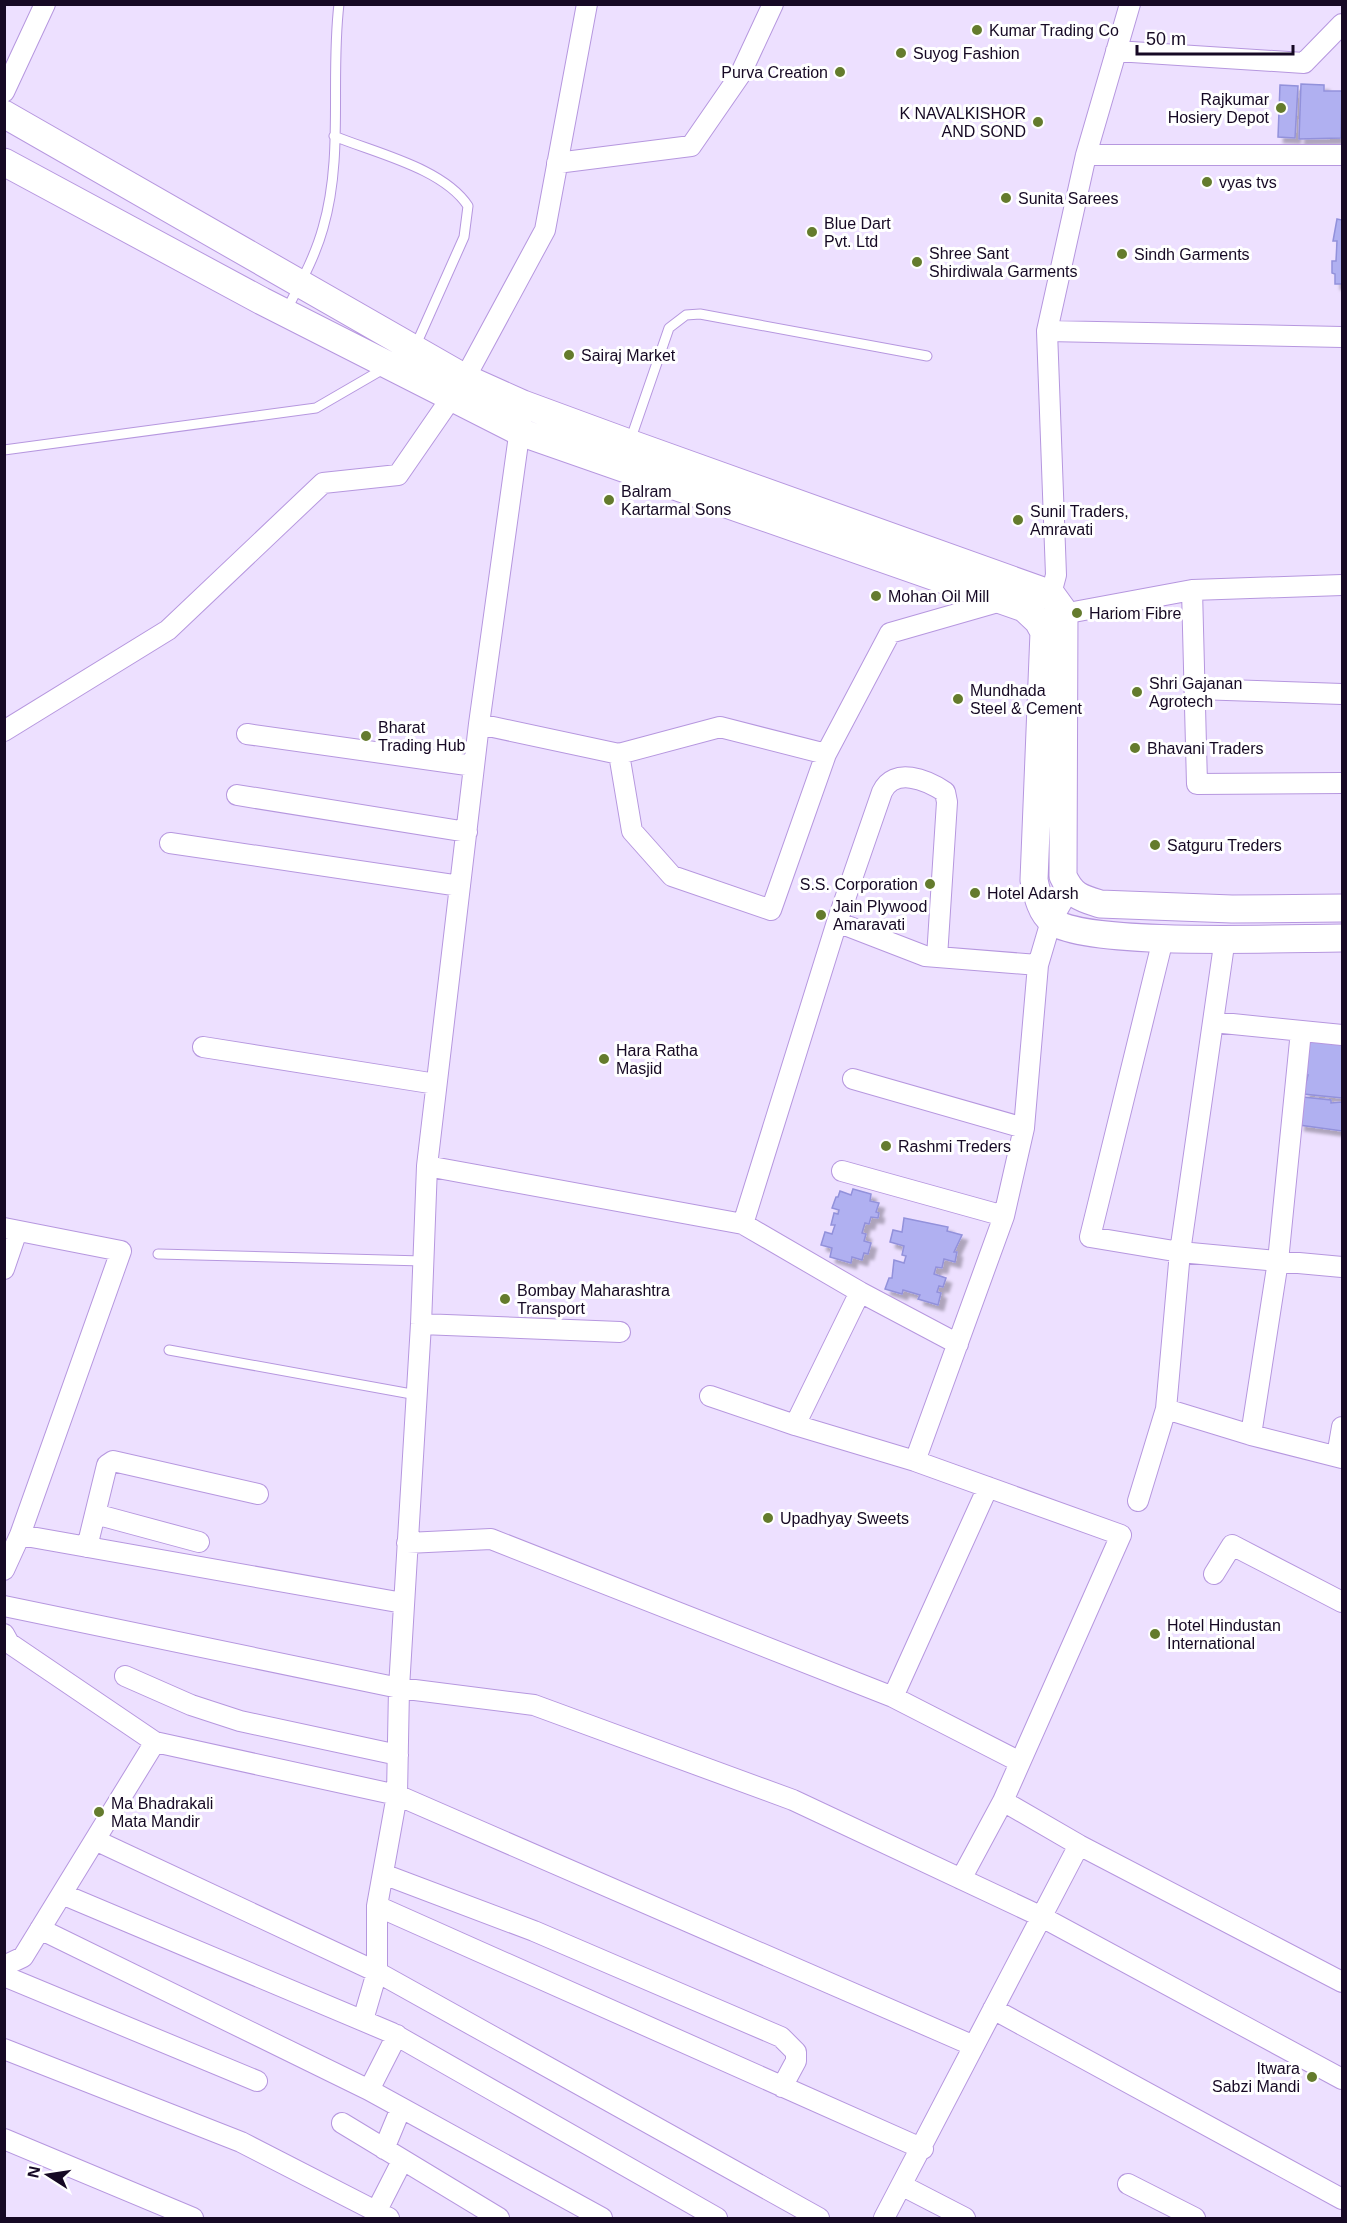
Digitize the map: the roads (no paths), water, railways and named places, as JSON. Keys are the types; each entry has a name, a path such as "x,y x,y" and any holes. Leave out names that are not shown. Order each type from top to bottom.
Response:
{"street":[{"path":"4,92 45,4"},
{"path":"4,731 168,630 323,483 398,475 459,388 545,230 587,4"},
{"path":"557,164 692,146 740,75 774,4"},
{"path":"1130,4 1086,155 1047,331 1057,603 1063,876 1069,890 1084,899 1101,904 1232,909 1342,908"},
{"path":"1116,51 1304,63 1342,24"},
{"path":"4,114 301,282 401,358"},
{"path":"1086,155 1342,155"},
{"path":"4,162 286,312 401,358 459,388 520,432 624,456"},
{"path":"1047,331 1342,337"},
{"path":"459,388 523,404 624,456 1022,604 1057,603"},
{"path":"363,2020 377,1972 377,1906 397,1795 399,1688 421,1324 427,1166 479,724 523,404"},
{"path":"619,754 632,831 672,876 771,910 826,754 890,633 1022,604 1057,603 1192,590 1342,585"},
{"path":"1192,590 1197,784 1342,783"},
{"path":"1022,604 1044,632 1034,880 1039,901 1052,921 1088,933 1163,939 1342,938"},
{"path":"1196,689 1342,694"},
{"path":"479,724 619,754 720,727 826,754"},
{"path":"247,734 474,766"},
{"path":"743,1224 837,922 886,783 902,776 945,792 947,802 937,957"},
{"path":"237,795 467,832"},
{"path":"170,843 460,886"},
{"path":"915,1461 1004,1216 1024,1128 1038,965 1052,921 1069,890"},
{"path":"837,922 925,957 1038,965"},
{"path":"1138,1501 1166,1409 1180,1252 1225,938"},
{"path":"1163,939 1090,1237 1180,1252 1342,1267"},
{"path":"1213,1022 1342,1035"},
{"path":"1251,1435 1278,1261 1301,1031"},
{"path":"202,1047 436,1084"},
{"path":"853,1079 1024,1128"},
{"path":"427,1166 743,1224 860,1292 958,1344"},
{"path":"842,1171 1004,1216"},
{"path":"4,1269 11,1229 121,1251 20,1535 4,1570"},
{"path":"795,1425 860,1292"},
{"path":"421,1324 620,1332"},
{"path":"710,1396 795,1425 915,1461 1120,1535 1003,1801 961,1879"},
{"path":"1166,1409 1251,1435 1340,1457 1342,1427"},
{"path":"87,1547 107,1465 113,1461 258,1494"},
{"path":"893,1697 987,1487"},
{"path":"95,1514 199,1542"},
{"path":"20,1535 404,1603"},
{"path":"407,1543 491,1539 893,1697 1020,1762"},
{"path":"1214,1574 1232,1545 1342,1602"},
{"path":"4,1606 399,1688 534,1705 793,1800 1040,1916 1342,2079"},
{"path":"6,1643 155,1742 397,1795 974,2046"},
{"path":"125,1676 191,1705 240,1721 398,1755"},
{"path":"4,1966 23,1958 155,1742"},
{"path":"1003,1801 1079,1845 1342,1982"},
{"path":"95,1840 377,1972 819,2218"},
{"path":"884,2218 923,2149 1040,1916 1079,1845"},
{"path":"383,1874 534,1931 781,2037 796,2052 796,2061 782,2087"},
{"path":"62,1894 397,2036 717,2218"},
{"path":"377,1906 923,2149"},
{"path":"40,1929 369,2090 602,2218"},
{"path":"4,1976 257,2080"},
{"path":"993,2009 1342,2199"},
{"path":"369,2090 397,2036"},
{"path":"4,2049 241,2142 383,2215 402,2161"},
{"path":"384,2150 401,2108"},
{"path":"342,2123 499,2218"},
{"path":"4,2139 193,2218"},
{"path":"1128,2184 1195,2218"},
{"path":"903,2186 965,2218"}],"lane":[{"path":"286,312 323,228 328,205 334,136 339,4"},
{"path":"4,450 316,408 401,358 464,237 468,206 452,187 434,176 334,136"},
{"path":"624,456 669,328 686,315 700,314 927,356"},
{"path":"158,1254 423,1261"},
{"path":"169,1350 417,1395"}],"place":[{"name":"Kumar Trading Co","path":"977,30"},
{"name":"Suyog Fashion","path":"901,53"},
{"name":"Purva Creation","path":"840,72"},
{"name":"Rajkumar Hosiery Depot","path":"1281,108"},
{"name":"K NAVALKISHOR AND SOND","path":"1038,122"},
{"name":"vyas tvs","path":"1207,182"},
{"name":"Sunita Sarees","path":"1006,198"},
{"name":"Blue Dart Pvt. Ltd","path":"812,232"},
{"name":"Sindh Garments","path":"1122,254"},
{"name":"Shree Sant Shirdiwala Garments","path":"917,262"},
{"name":"Sairaj Market","path":"569,355"},
{"name":"Balram Kartarmal Sons","path":"609,500"},
{"name":"Sunil Traders, Amravati","path":"1018,520"},
{"name":"Mohan Oil Mill","path":"876,596"},
{"name":"Hariom Fibre","path":"1077,613"},
{"name":"Shri Gajanan Agrotech","path":"1137,692"},
{"name":"Mundhada Steel & Cement","path":"958,699"},
{"name":"Bharat Trading Hub","path":"366,736"},
{"name":"Bhavani Traders","path":"1135,748"},
{"name":"Satguru Treders","path":"1155,845"},
{"name":"S.S. Corporation","path":"930,884"},
{"name":"Hotel Adarsh","path":"975,893"},
{"name":"Jain Plywood Amaravati","path":"821,915"},
{"name":"Hara Ratha Masjid","path":"604,1059"},
{"name":"Rashmi Treders","path":"886,1146"},
{"name":"Bombay Maharashtra Transport","path":"505,1299"},
{"name":"Upadhyay Sweets","path":"768,1518"},
{"name":"Hotel Hindustan International","path":"1155,1634"},
{"name":"Ma Bhadrakali Mata Mandir","path":"99,1812"},
{"name":"Itwara Sabzi Mandi","path":"1312,2077"}]}
